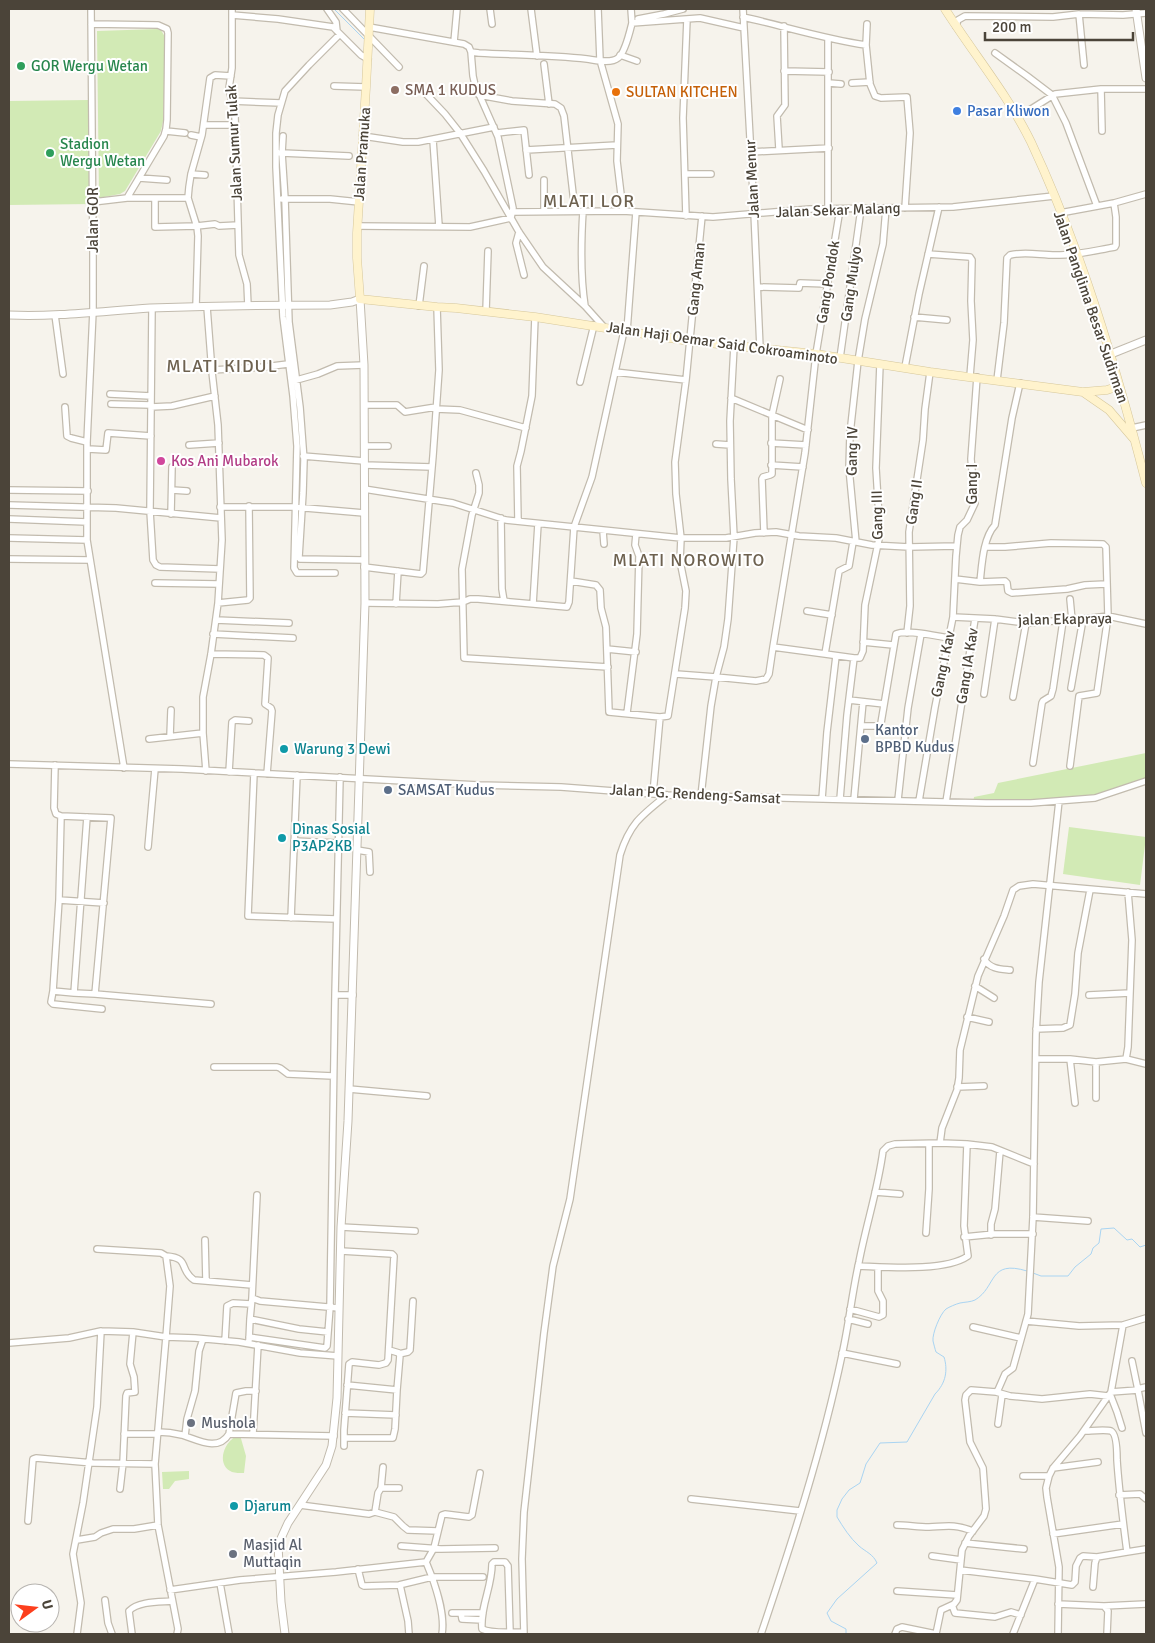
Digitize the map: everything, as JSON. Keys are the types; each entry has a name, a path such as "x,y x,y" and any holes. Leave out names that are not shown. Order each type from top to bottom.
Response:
{"main road":[{"name":"Jalan Pramuka","path":"363,299 356,258 368,59 366,30 370,9"},
{"name":"Jalan Panglima Besar Sudirman","path":"945,9 1021,124 1054,196 1077,254 1111,354 1146,483"},
{"name":"Jalan Haji Oemar Said Cokroaminoto","path":"363,299 419,306 486,311 603,326 690,340 816,354 930,372 973,376 1082,392"},
{"path":"1082,392 1107,390 1119,386"},
{"path":"1082,392 1109,410 1136,442"}],"street":[{"name":"Jalan GOR","path":"91,9 93,202 87,540 124,768"},
{"path":"327,9 336,22 341,35"},
{"path":"343,9 366,30 399,67"},
{"path":"454,42 457,9"},
{"path":"490,9 492,24"},
{"path":"531,9 537,56"},
{"path":"598,9 600,60 618,124 617,161 623,211"},
{"path":"471,52 600,60 618,59 627,40 632,21 631,9"},
{"path":"632,21 683,9"},
{"name":"Jalan Menur","path":"743,9 760,348"},
{"path":"956,26 964,12 1017,18 1136,11 1146,13"},
{"path":"1136,11 1146,74"},
{"path":"232,12 330,27 368,59"},
{"name":"Jalan Sumur Tulak","path":"232,12 231,76 229,88 235,116 239,255 247,284 248,306"},
{"path":"1079,14 1084,66"},
{"path":"743,17 828,38 866,45"},
{"path":"632,21 700,18 744,28"},
{"path":"686,216 683,118 687,19"},
{"path":"91,24 158,25 166,29 168,33 166,131 128,198"},
{"path":"867,24 866,45 872,91 875,96 881,98 907,97 910,133 905,208"},
{"path":"779,150 777,116 784,106 784,26"},
{"path":"366,30 466,45 471,52 473,76 479,95 496,130 512,215"},
{"path":"335,572 308,574 296,573 294,571 303,456 300,407 288,364 279,153 276,133 285,91 341,35"},
{"path":"828,38 828,209"},
{"path":"995,53 1052,95 1066,123 1098,206"},
{"path":"620,55 638,61"},
{"path":"544,64 549,104"},
{"path":"784,71 829,72"},
{"path":"196,307 198,236 197,226 188,198 191,174 202,138 210,78 215,75 231,76"},
{"path":"852,84 870,82"},
{"path":"829,83 841,84"},
{"path":"334,86 366,87"},
{"path":"1101,89 1102,131"},
{"path":"1028,111 1052,95 1101,89 1146,89"},
{"path":"426,94 445,114 460,134 512,215 519,232 543,267 585,306 603,326"},
{"path":"479,95 512,101 558,105 563,112 576,211"},
{"path":"231,101 281,103"},
{"path":"204,124 235,125"},
{"path":"363,136 403,142 418,142 460,134 496,130 524,130 529,175"},
{"path":"166,131 202,138"},
{"path":"279,153 283,136"},
{"path":"433,140 439,226"},
{"path":"526,150 617,145"},
{"path":"751,152 828,148"},
{"path":"279,153 349,156"},
{"path":"191,174 205,175"},
{"path":"685,174 711,174"},
{"path":"139,178 167,180"},
{"path":"544,180 544,212"},
{"path":"1060,212 1114,203 1146,194"},
{"name":"Jalan Sekar Malang","path":"357,226 470,227 512,215 544,212 623,211 702,216 828,209 953,207 1054,196"},
{"path":"93,202 128,198 188,198"},
{"path":"155,198 155,226 238,225"},
{"path":"281,200 330,199 359,202"},
{"path":"997,380 1004,323 1007,258 1016,253 1059,256 1116,246 1114,203"},
{"path":"904,367 939,207"},
{"name":"Gang IV","path":"825,654 839,572 849,566 854,542 849,451 858,361 883,244 886,208"},
{"name":"Gang Pondok","path":"716,677 756,681 766,679 769,674 803,467 816,354 840,209"},
{"name":"Gang Mulyo","path":"840,358 861,209"},
{"path":"583,211 580,253 585,306"},
{"path":"365,603 463,602 478,599 568,607 574,527 592,478 626,331 636,212"},
{"name":"Gang Aman","path":"660,717 668,716 685,608 686,591 680,561 681,538 676,494 675,462 686,380 702,216"},
{"path":"519,232 516,243 524,275"},
{"path":"486,311 488,250"},
{"name":"Gang I","path":"928,254 970,257 972,260 973,376 971,459 974,504 967,520 960,527 956,546 953,617"},
{"path":"419,306 424,266"},
{"path":"758,288 799,288 800,283 827,284"},
{"path":"9,315 55,315 152,308 330,305 363,299 365,603 355,778 360,850 333,1076 330,1306 327,1346 325,1348 249,1340 225,1341 166,1337 133,1332 101,1331 69,1338 9,1344"},
{"path":"285,305 294,381 297,446 298,555 300,559 364,564 398,572 421,574 423,572 434,454 439,370 437,307"},
{"path":"206,770 203,697 216,620 222,540 218,423 207,307"},
{"path":"152,308 150,511 154,560 156,565 220,569"},
{"path":"55,315 63,374"},
{"path":"914,317 947,320"},
{"path":"518,521 517,466 532,396 535,318"},
{"path":"580,382 594,326"},
{"path":"1111,354 1146,340"},
{"path":"701,796 709,716 728,619 734,537 730,445 734,346"},
{"path":"212,370 288,364"},
{"name":"Gang III","path":"854,658 862,656 865,605 878,545 880,525 877,506 876,468 880,364"},
{"path":"294,381 318,374 332,367 364,365"},
{"path":"615,372 686,380"},
{"name":"Gang II","path":"907,633 910,606 908,547 923,440 930,372"},
{"path":"764,532 762,478 771,475 772,415 780,379"},
{"path":"980,582 990,530 996,525 1012,418 1020,383"},
{"path":"110,394 151,396"},
{"path":"111,404 172,406 215,396"},
{"path":"732,398 808,430"},
{"path":"364,405 397,405 405,412 436,408 460,410 526,428"},
{"path":"65,407 67,436 88,442"},
{"path":"1132,428 1146,425"},
{"path":"88,450 106,450 108,433 151,436"},
{"path":"189,445 218,443"},
{"path":"771,443 806,445"},
{"path":"716,444 730,445"},
{"path":"364,446 388,446"},
{"path":"303,456 364,463 432,467"},
{"path":"771,465 803,467"},
{"path":"171,514 172,466"},
{"path":"476,473 479,493 463,564 465,659 608,667"},
{"path":"364,489 453,503 501,518 518,521 603,531 681,538 734,537 776,532 836,538 878,545 908,547 956,546"},
{"path":"9,490 88,491"},
{"path":"172,490 187,491"},
{"path":"9,505 116,508 220,518"},
{"path":"220,506 298,507 364,513"},
{"path":"218,603 248,600 250,598 249,506"},
{"path":"501,518 502,589 504,601"},
{"path":"9,519 87,522"},
{"path":"533,604 538,524"},
{"path":"603,531 604,544"},
{"path":"627,714 637,634 639,556 635,545 636,534"},
{"path":"9,538 87,540"},
{"path":"986,546 1005,547 1051,543 1103,544 1106,547 1108,616 1097,692 1095,694 1079,696 1070,766"},
{"path":"9,559 90,560"},
{"path":"396,604 398,572"},
{"path":"955,578 980,582 1005,581 1008,591 1012,593 1106,584"},
{"path":"571,581 599,587 601,608 605,619 609,712 660,717 653,794"},
{"path":"155,583 219,584"},
{"path":"1070,600 1072,620"},
{"path":"807,611 832,615"},
{"name":"jalan Ekapraya","path":"953,617 1026,623 1083,620 1108,616 1146,624"},
{"name":"Gang I Kav","path":"918,801 953,617"},
{"name":"Gang IA Kav","path":"946,802 975,619"},
{"path":"984,694 995,619"},
{"path":"216,620 289,623"},
{"path":"1071,688 1083,620"},
{"path":"1033,763 1042,703 1051,696 1053,689 1063,621"},
{"path":"1013,697 1026,623"},
{"path":"861,726 878,726 881,724 896,634 899,632 949,638"},
{"path":"213,634 293,638"},
{"path":"898,800 908,708 921,634"},
{"path":"863,642 893,645"},
{"path":"773,647 854,658 840,799"},
{"path":"607,649 636,652"},
{"path":"211,654 264,655 268,658 265,704 272,711 267,774"},
{"path":"822,799 827,732 836,656"},
{"path":"676,674 716,677"},
{"path":"849,700 884,704"},
{"path":"854,799 863,702"},
{"path":"170,710 170,736"},
{"path":"229,772 232,722 235,720 249,721"},
{"path":"149,739 203,733"},
{"name":"Jalan PG. Rendeng-Samsat","path":"9,764 206,770 478,785 561,787 667,795 946,802 1031,803 1095,798 1146,781"},
{"path":"55,765 54,808 56,814 61,816 111,818 95,994"},
{"path":"148,847 155,769"},
{"path":"254,773 248,916 336,919"},
{"path":"291,918 296,775"},
{"path":"342,777 336,919 349,1089 338,1356 342,1374 347,1385 341,1398 345,1413 344,1446"},
{"path":"510,1632 508,1566 506,1563 494,1562 492,1564 491,1580 485,1598 482,1620 483,1631 524,1633 522,1559 524,1512 552,1266 570,1199 620,855 631,827 667,795"},
{"path":"998,1424 998,1390 1005,1374 1013,1368 1026,1321 1030,1286 1035,1138 1036,1029 1039,982 1059,801"},
{"path":"61,816 59,900 52,1002 54,1004 102,1009"},
{"path":"74,993 87,816"},
{"path":"294,841 338,843"},
{"path":"360,850 370,853 370,872"},
{"path":"940,1143 942,1128 957,1087 960,1050 975,986 984,959 1004,916 1013,890 1019,886 1032,884 1146,894"},
{"path":"1036,1029 1063,1028 1070,1024 1075,994 1078,953 1090,890"},
{"path":"1126,1059 1132,940 1128,892"},
{"path":"59,900 104,903"},
{"path":"984,959 994,968 1010,970"},
{"path":"975,986 994,998"},
{"path":"53,991 211,1004"},
{"path":"1089,995 1130,993"},
{"path":"967,1017 989,1022"},
{"path":"1036,1060 1070,1059 1096,1062 1126,1059 1146,1064"},
{"path":"1070,1059 1075,1104"},
{"path":"1096,1062 1096,1098"},
{"path":"214,1067 277,1067 288,1074 333,1076"},
{"path":"957,1087 984,1086"},
{"path":"349,1089 428,1096"},
{"path":"761,1634 813,1468 842,1353 858,1266 883,1151 885,1148 895,1144 967,1144 992,1147 1034,1164"},
{"path":"926,1233 930,1189 929,1144"},
{"path":"858,1266 920,1266 951,1263 966,1258 969,1255 964,1237 967,1144"},
{"path":"991,1235 1000,1151"},
{"path":"875,1192 900,1194"},
{"path":"249,1340 256,1195"},
{"path":"332,1198 343,1199"},
{"path":"1033,1217 1088,1221"},
{"path":"342,1227 352,1226 415,1232"},
{"path":"964,1237 1032,1234"},
{"path":"206,1240 206,1281"},
{"path":"97,1249 161,1253 180,1259 188,1276 194,1280 252,1285"},
{"path":"285,1634 278,1552 279,1541 326,1465 341,1398 342,1374 350,1362 379,1365 386,1363 389,1350 394,1256 392,1254 343,1251"},
{"path":"166,1256 170,1286 155,1464 158,1525 178,1629 177,1634"},
{"path":"330,1261 341,1261"},
{"path":"850,1309 879,1316 883,1315 883,1301 878,1291 878,1267"},
{"path":"225,1341 227,1306 233,1303 260,1300 339,1308"},
{"path":"389,1350 400,1354 410,1350 413,1301"},
{"path":"848,1318 868,1324"},
{"path":"1026,1321 1079,1326 1122,1325 1146,1318"},
{"path":"250,1319 299,1329 328,1332"},
{"path":"1058,1634 1059,1567 1046,1488 1053,1468 1084,1431 1110,1394 1122,1325"},
{"path":"973,1327 1021,1338"},
{"path":"77,1634 81,1603 73,1554 90,1463 97,1407 101,1331"},
{"path":"120,1489 126,1396 135,1392 134,1377 130,1364 133,1332"},
{"path":"185,1436 187,1419 195,1391 198,1359 203,1339"},
{"path":"249,1340 258,1345 300,1353 338,1356"},
{"path":"253,1434 258,1345"},
{"path":"842,1353 897,1364"},
{"path":"344,1438 394,1437 400,1354"},
{"path":"1132,1361 1138,1390 1143,1402 1146,1433"},
{"path":"347,1385 398,1390"},
{"path":"895,1634 897,1629 902,1628 936,1634 941,1610 952,1605 957,1600 962,1550 984,1516 986,1509 983,1468 970,1442 966,1395 972,1390 1042,1399 1110,1394 1146,1387"},
{"path":"124,1434 171,1432 208,1443 218,1444 225,1440 229,1434 236,1393 256,1391"},
{"path":"1110,1394 1116,1406 1122,1428"},
{"path":"345,1413 396,1415"},
{"path":"1084,1431 1106,1430 1114,1434 1126,1552"},
{"path":"229,1434 334,1436"},
{"path":"28,1521 33,1459 90,1463 155,1464"},
{"path":"1053,1468 1098,1462"},
{"path":"375,1512 384,1467"},
{"path":"426,1562 434,1548 440,1516 443,1514 469,1517 472,1515 480,1473"},
{"path":"1023,1476 1049,1476"},
{"path":"381,1488 399,1488"},
{"path":"1119,1495 1140,1494 1146,1499"},
{"path":"691,1499 800,1511"},
{"path":"300,1506 369,1514 375,1512 394,1517 405,1528 438,1532"},
{"path":"1053,1534 1123,1524"},
{"path":"77,1540 95,1537 113,1529 134,1529 158,1525"},
{"path":"897,1525 927,1527 947,1525 959,1526 973,1531"},
{"path":"965,1543 1024,1549"},
{"path":"401,1546 495,1548"},
{"path":"960,1570 1059,1582 1069,1585 1074,1584 1076,1566 1083,1556 1097,1557 1146,1549"},
{"path":"932,1556 961,1560"},
{"path":"1093,1586 1097,1557"},
{"path":"170,1590 220,1583 426,1562"},
{"path":"426,1562 439,1601 442,1634"},
{"path":"358,1570 362,1585 364,1586 400,1585 432,1577 483,1577"},
{"path":"1013,1634 1035,1579"},
{"path":"220,1583 229,1634"},
{"path":"400,1585 409,1634"},
{"path":"897,1591 957,1595"},
{"path":"105,1600 108,1623 112,1634"},
{"path":"132,1634 131,1609 137,1606 172,1601"},
{"path":"1058,1604 1104,1606 1146,1604"},
{"path":"952,1605 955,1613 995,1618 1010,1612 1020,1615"},
{"path":"1104,1606 1108,1611 1107,1634"},
{"path":"452,1613 483,1613"},
{"path":"462,1613 462,1619 482,1620"}],"green space":[{"path":"161,30 166,44 161,131 125,191 120,194 99,198 97,31"},
{"name":"Stadion Wergu Wetan","path":"89,100 92,204 9,205 9,101"},
{"path":"1146,753 1146,781 1095,798 973,803 974,797 994,793 998,783"},
{"path":"1069,827 1146,837 1140,885 1063,874"},
{"path":"240,1435 246,1456 244,1473 233,1472 227,1469 223,1458 230,1441"},
{"path":"189,1471 189,1479 175,1481 169,1489 163,1489 162,1472"}],"waterway":[{"path":"334,9 366,41"},
{"path":"1033,1273 1041,1276 1068,1276 1075,1267 1091,1254 1093,1248 1099,1243 1101,1229 1114,1228 1127,1240 1132,1239 1140,1247 1146,1245"},
{"path":"846,1634 846,1629 831,1621 827,1613 837,1599 877,1563 871,1555 853,1540 837,1517 837,1510 842,1499 849,1490 860,1483 866,1464 880,1443 907,1442 942,1385 946,1372 944,1357 936,1352 933,1341 941,1315 947,1308 975,1300 982,1295 999,1271 1014,1268 1027,1271"}],"place":[{"name":"GOR Wergu Wetan","path":"21,66"},
{"name":"SMA 1 KUDUS","path":"395,90"},
{"name":"SULTAN KITCHEN","path":"616,92"},
{"name":"Pasar Kliwon","path":"957,111"},
{"name":"Stadion Wergu Wetan","path":"50,153"},
{"name":"Kos Ani Mubarok","path":"161,461"},
{"name":"Kantor BPBD Kudus","path":"865,739"},
{"name":"Warung 3 Dewi","path":"284,749"},
{"name":"SAMSAT Kudus","path":"388,790"},
{"name":"Dinas Sosial P3AP2KB","path":"282,838"},
{"name":"Mushola","path":"191,1423"},
{"name":"Djarum","path":"234,1506"},
{"name":"Masjid Al Muttaqin","path":"233,1554"}],"district":[{"name":"MLATI LOR","path":"589,201"},
{"name":"MLATI KIDUL","path":"222,366"},
{"name":"MLATI NOROWITO","path":"689,560"}]}
